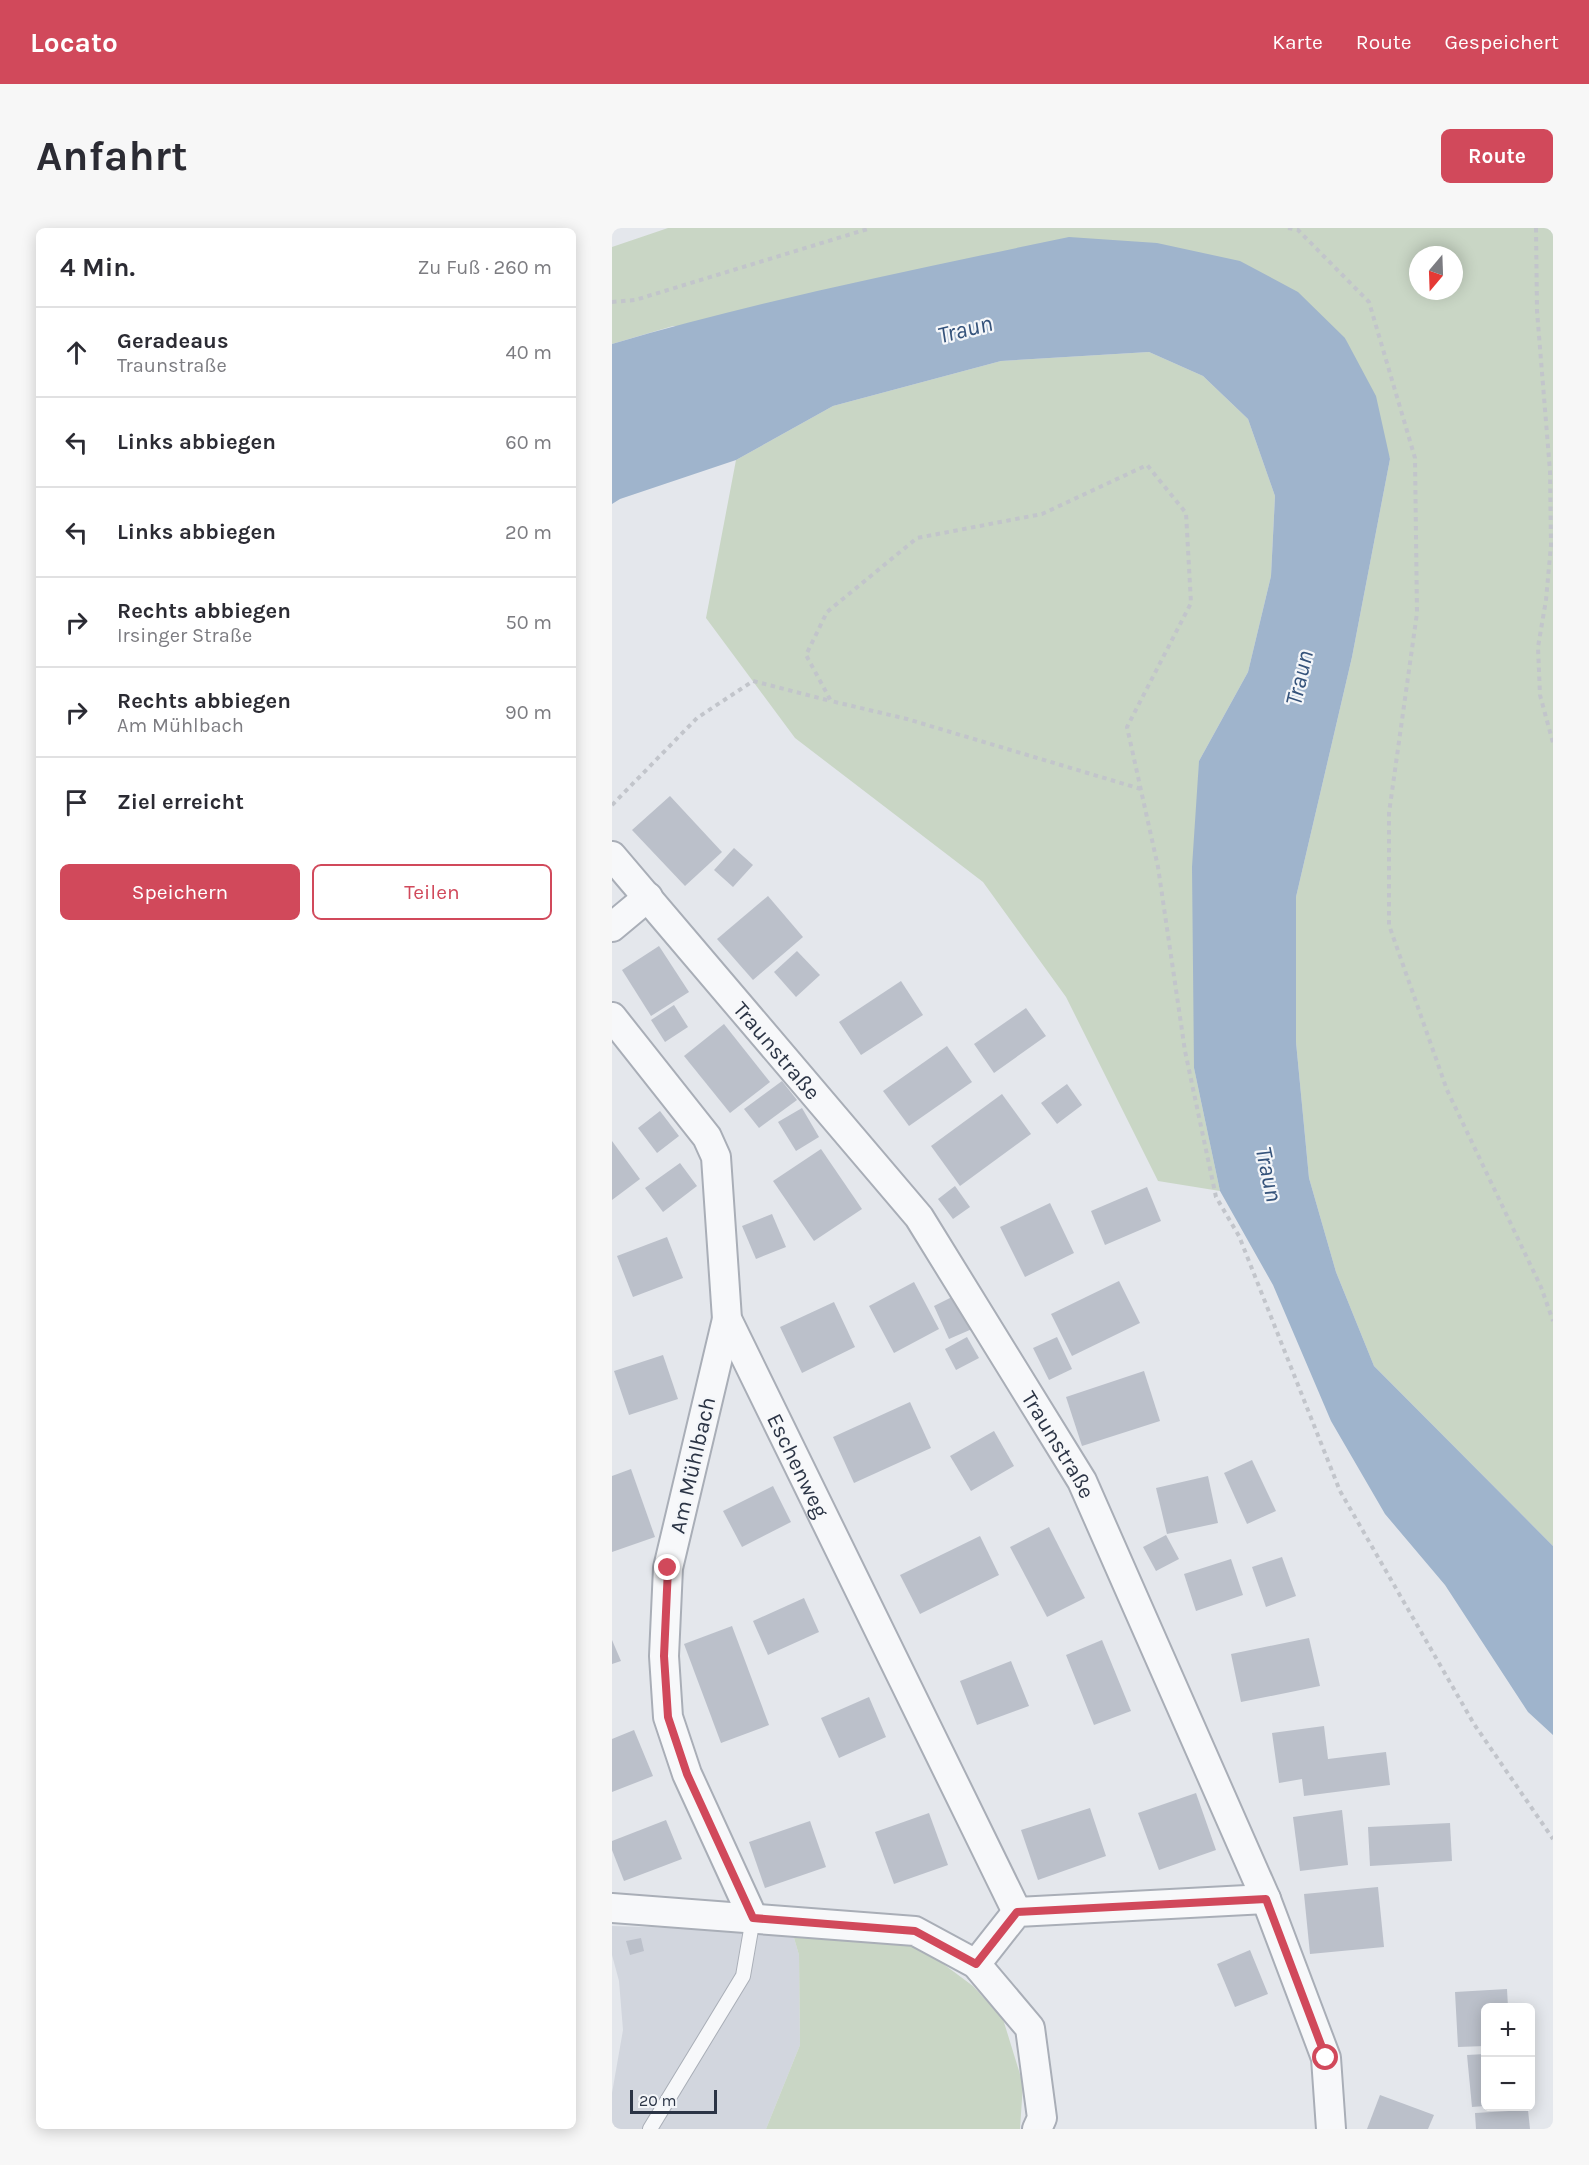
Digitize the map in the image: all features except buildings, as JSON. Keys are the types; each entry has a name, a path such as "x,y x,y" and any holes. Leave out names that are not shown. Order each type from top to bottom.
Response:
{"street":[{"name":"Traunstraße","path":"612,856 919,1217 1082,1481 1266,1899 1326,2058 1331,2129"},
{"path":"612,927 648,897"},
{"name":"Eschenweg","path":"612,1017 707,1137 716,1157 727,1319 1017,1912"},
{"name":"Am Mühlbach","path":"727,1319 668,1568 664,1656 668,1717 687,1774 753,1918"},
{"path":"976,1964 1017,1912 1266,1899"},
{"path":"612,1908 915,1931 976,1964 1030,2028 1042,2118 1037,2129"}],"lane":[{"path":"650,2129 743,1976 753,1918"}],"path":[{"path":"612,302 635,300 871,228"},
{"path":"1288,228 1298,230 1369,302 1415,458 1417,613 1389,813 1389,925 1447,1090 1541,1287 1553,1321"},
{"path":"1536,228 1537,311 1550,471 1551,545 1546,600 1538,647 1540,694 1553,743"},
{"path":"831,701 806,655 827,612 917,538 1042,514 1147,465 1186,513 1191,603 1127,727 1158,867 1185,1051 1216,1197 1239,1236 1340,1491 1473,1724 1553,1839"},
{"path":"612,805 697,718 753,681 907,718 1141,789"}],"shaded area":[{"path":"612,1926 792,1931 799,1955 800,2045 766,2129 612,2129 612,2093 623,2030 619,1981 612,1955"}],"green space":[{"path":"668,228 1553,228 1553,1546 1374,1366 1336,1272 1309,1178 1296,1042 1296,897 1352,657 1390,459 1345,338 673,326 612,344 612,247"},
{"path":"1149,352 1203,376 1248,419 1275,496 1271,576 1248,672 1199,761 1194,1068 1220,1191 1158,1181 1066,997 983,882 795,738 706,618 736,460 833,406 1001,361"},
{"path":"792,1931 911,1940 973,1986 1003,2019 1023,2084 1020,2129 766,2129 800,2045 799,1955"}],"water":[{"name":"Traun","path":"1069,237 1157,243 1240,261 1298,292 1345,338 1376,396 1390,459 1352,657 1296,897 1296,1042 1309,1178 1336,1272 1374,1366 1553,1546 1553,1735 1528,1712 1445,1585 1385,1514 1331,1421 1273,1285 1220,1191 1194,1068 1192,867 1199,761 1248,672 1271,576 1275,496 1248,419 1203,376 1149,352 1001,361 833,406 736,460 620,499 612,504 612,344 782,299"}],"route":[{"path":"668,1568 664,1656 668,1717 687,1774 753,1918 915,1931 976,1964 1017,1912 1266,1899 1326,2058"}]}
